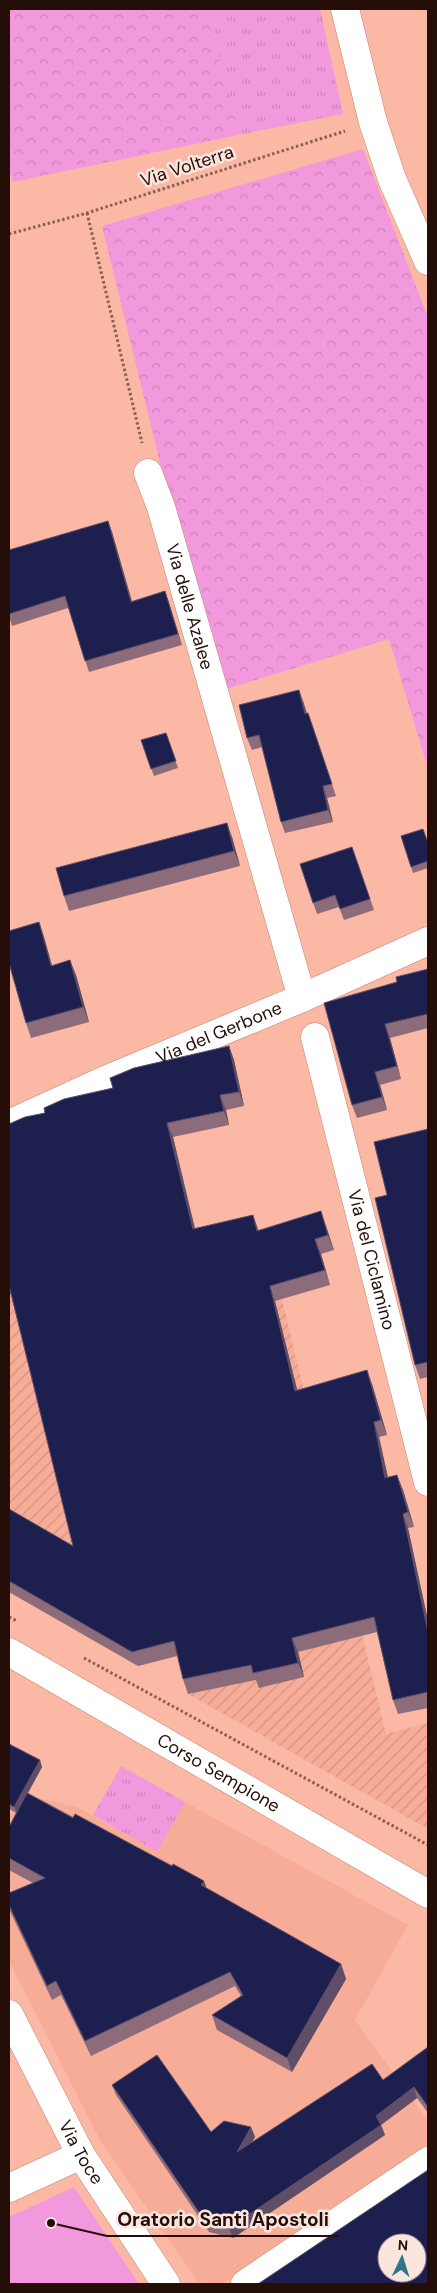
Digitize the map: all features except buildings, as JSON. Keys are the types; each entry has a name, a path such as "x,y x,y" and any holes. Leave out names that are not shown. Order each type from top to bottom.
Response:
{"street":[{"path":"346,9 373,122 392,179 428,260"},
{"name":"Via delle Azalee","path":"148,473 164,516 302,998"},
{"name":"Via del Gerbone","path":"9,1124 102,1082 302,998 428,941"},
{"name":"Via del Ciclamino","path":"315,1038 419,1405 428,1482"},
{"name":"Corso Sempione","path":"9,1652 428,1894"},
{"name":"Via Toce","path":"9,2014 81,2155 166,2284"},
{"path":"9,2188 81,2155"},
{"path":"245,2284 428,2161"}],"path":[{"name":"Via Volterra","path":"9,234 87,213 373,122"},
{"path":"87,213 148,473"},
{"path":"9,1617 25,1626"},
{"path":"75,1653 428,1845"}],"shaded area":[{"path":"159,1079 198,1243 265,1228 386,1734 428,1723 428,1829 188,1694 179,1656 138,1666 9,1592 9,1137"},
{"path":"32,1797 77,1807 157,1852 185,1802 408,1925 355,2020 428,2122 428,2143 222,2284 198,2282 101,2142 9,1961 9,1814"}],"green space":[{"path":"9,9 208,9 238,135 13,182 9,171"},
{"path":"208,9 320,9 343,114 238,135"},
{"path":"363,149 428,317 428,769 389,639 226,689 164,479 102,226"},
{"path":"121,1766 185,1802 157,1852 93,1815"},
{"path":"74,2187 139,2284 9,2284 9,2217"}],"place":[{"name":"Oratorio Santi Apostoli","path":"51,2223"}]}
